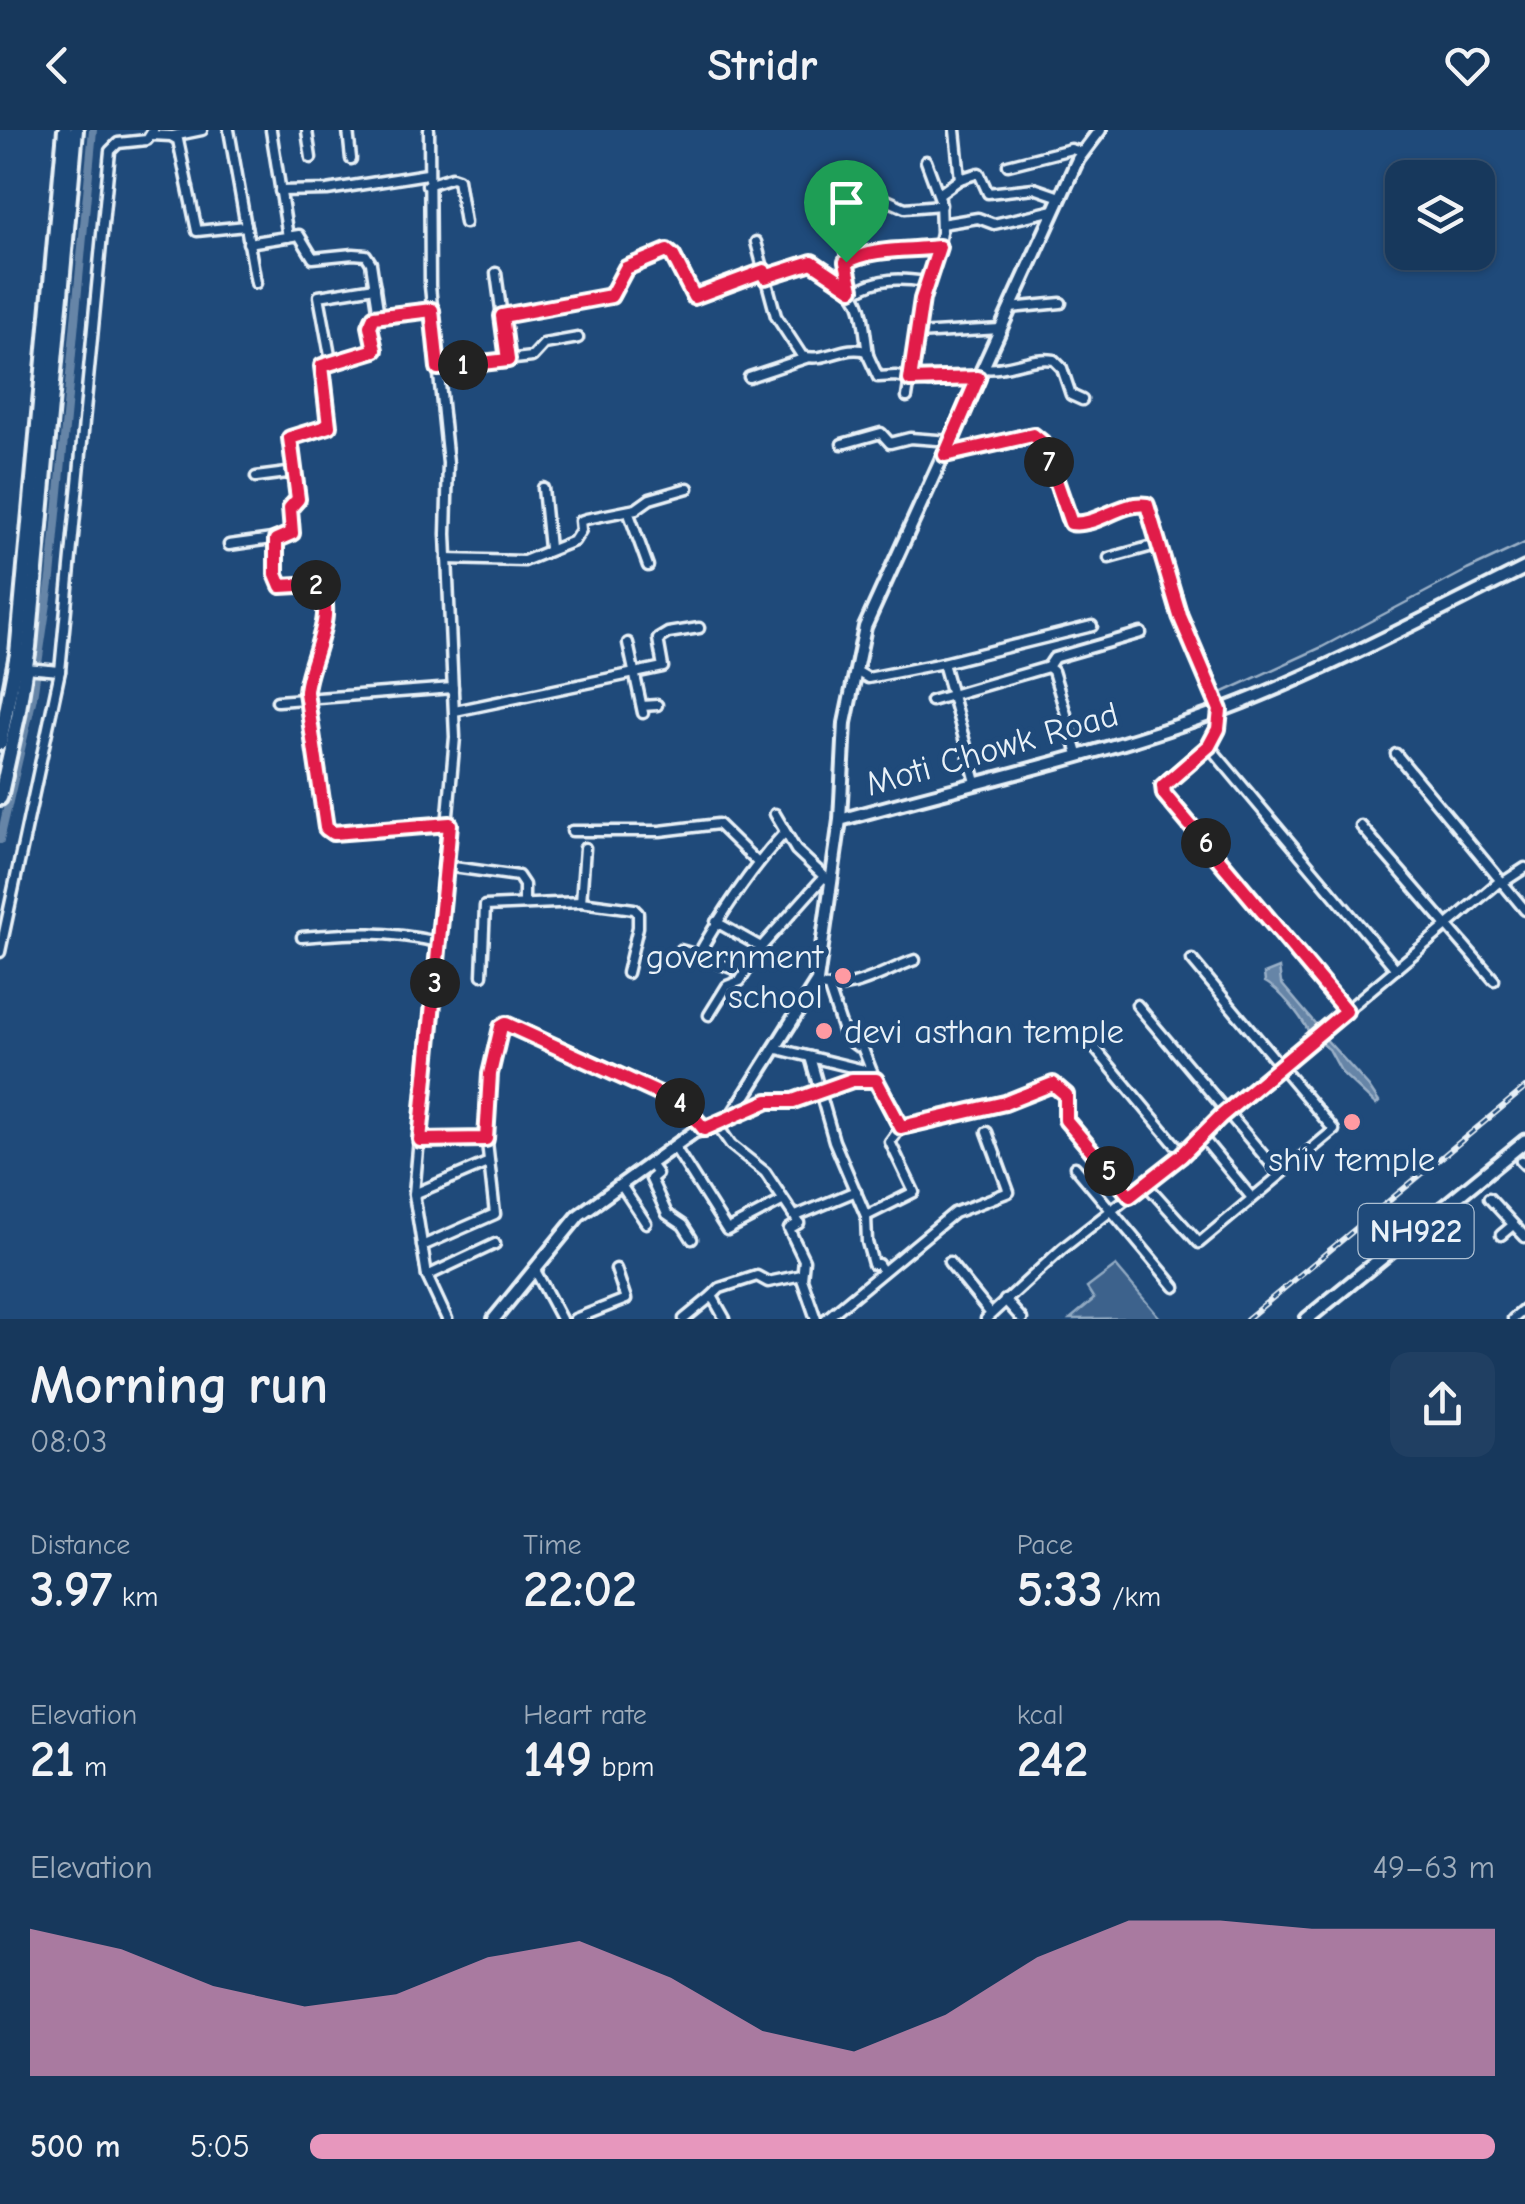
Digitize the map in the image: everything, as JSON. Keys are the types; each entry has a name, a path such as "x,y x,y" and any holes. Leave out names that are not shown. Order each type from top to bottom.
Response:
{"highway":[{"path":"0,744 17,654 66,130"},
{"path":"0,798 30,668 76,130"}],"main road":[{"name":"NH922","path":"1307,1319 1324,1314 1525,1141"}],"street":[{"path":"171,136 202,130"},
{"path":"230,130 256,284"},
{"path":"271,130 288,237"},
{"path":"308,130 311,158"},
{"path":"348,130 351,160"},
{"path":"429,130 432,310 448,463 447,559 455,711 450,824 414,1194 427,1276 447,1319"},
{"path":"955,130 960,179"},
{"path":"0,952 57,671 110,151 118,144 147,140 152,132 171,136 178,140 183,152 197,232 246,226"},
{"path":"840,820 845,723 865,627 1060,197 1096,132"},
{"path":"1008,165 1071,149 1082,152"},
{"path":"907,397 926,282 939,247 941,224 942,205 926,161"},
{"path":"938,194 960,179 978,173 991,194 1034,188 1060,197"},
{"path":"280,190 327,190 452,177 458,179 465,223"},
{"path":"839,206 880,197 906,208 942,205"},
{"path":"866,200 862,220 843,239 846,262 860,300 872,371 878,377 910,380 980,373 1048,358 1059,363 1071,395 1082,400"},
{"path":"941,224 978,218 994,224 1054,210"},
{"path":"248,243 303,238 313,258 366,255 379,316"},
{"path":"756,242 779,322 798,353 806,358"},
{"path":"846,262 872,253 939,247"},
{"path":"502,316 611,296 626,268 667,251 694,297 812,262 854,290"},
{"path":"496,273 508,360"},
{"path":"854,290 892,278 926,282"},
{"path":"331,360 319,296 376,288"},
{"path":"1010,308 1061,303"},
{"path":"229,545 278,538 290,535 294,529 290,508 298,499 290,438 329,426 322,366 331,360 375,350 370,322 379,316 432,310"},
{"path":"916,334 1000,330"},
{"path":"438,368 532,357 548,342 578,338"},
{"path":"748,377 806,358 822,358 857,348 868,354"},
{"path":"842,444 880,434 890,443 910,438 951,441"},
{"path":"945,455 1033,435 1043,443 1071,523 1082,524 1142,503 1150,508 1180,616 1220,710 1218,729 1209,746 1168,779 1163,786 1164,794 1346,1011"},
{"path":"256,477 294,472"},
{"path":"543,488 549,548"},
{"path":"447,559 524,560 574,541 580,521 628,511 650,499 688,488"},
{"path":"628,511 648,566"},
{"path":"278,538 278,583 315,584 322,594 323,636 308,678 307,700 323,822 330,832 450,824"},
{"path":"1108,558 1160,544"},
{"name":"Moti Chowk Road","path":"494,1319 580,1215 674,1146 732,1116 814,985 827,879 840,820 1220,710 1283,686 1525,568"},
{"path":"856,671 868,678 1092,626"},
{"path":"455,711 662,667 657,642 660,637 699,628"},
{"path":"931,700 1048,667 1054,658 1141,633"},
{"path":"628,643 642,710 658,705"},
{"path":"943,663 976,782"},
{"path":"1048,667 1053,672 1078,754"},
{"path":"30,668 57,671"},
{"path":"277,701 453,688"},
{"path":"1209,746 1396,969"},
{"path":"1396,754 1525,910"},
{"path":"709,1015 727,986 740,981 761,948 827,879 796,850 774,814"},
{"path":"572,831 660,831 718,824 758,863"},
{"path":"1361,826 1494,980"},
{"path":"698,955 716,922 785,832"},
{"path":"581,902 585,848"},
{"path":"446,866 518,876 524,885 524,903"},
{"path":"949,1262 988,1318 1446,926 1525,868"},
{"path":"482,975 485,906 581,902 634,909 638,913 627,973"},
{"path":"716,922 761,948"},
{"path":"302,938 359,931 390,932 438,942"},
{"path":"680,950 734,969"},
{"path":"814,985 830,988 870,982 879,973 914,960"},
{"path":"1146,1184 1199,1243 1334,1130 1192,960"},
{"path":"830,988 845,1038 860,1047 901,1127"},
{"path":"1137,1006 1280,1175"},
{"path":"422,1246 495,1214 486,1139 490,1074 504,1024 684,1105 704,1129"},
{"path":"773,1047 874,1076"},
{"path":"1094,1047 1183,1154"},
{"path":"810,1056 834,1141 866,1216 873,1264 884,1271"},
{"path":"732,1116 768,1101 793,1101 874,1076"},
{"path":"866,1216 913,1194 890,1142 901,1127 1005,1103 1053,1084 1066,1095 1066,1120 1130,1196"},
{"path":"717,1125 731,1146 765,1172 796,1216 799,1223 789,1228 804,1260 802,1275 808,1304 816,1319"},
{"path":"826,1319 954,1213 1009,1192 987,1132"},
{"path":"1201,1136 1252,1198"},
{"path":"420,1140 486,1139"},
{"path":"674,1146 727,1230 782,1201"},
{"path":"414,1194 487,1163"},
{"path":"650,1164 657,1174 651,1179 667,1214 683,1225 692,1239"},
{"path":"1075,1167 1174,1288"},
{"path":"622,1185 646,1222"},
{"path":"796,1216 856,1191"},
{"path":"1489,1198 1525,1237"},
{"path":"1501,1235 1513,1224"},
{"path":"427,1276 495,1244"},
{"path":"575,1319 626,1298 616,1269"},
{"path":"535,1270 561,1319"},
{"path":"684,1319 720,1288 757,1276 768,1282 802,1275"},
{"path":"712,1296 725,1319"},
{"path":"1006,1300 1022,1319"},
{"path":"1513,1319 1525,1309"}],"shaded area":[{"path":"1279,968 1281,983 1318,1027 1310,1035 1290,1005 1265,982 1264,974"},
{"path":"1323,1036 1369,1087 1379,1102 1376,1105 1342,1073 1329,1049 1317,1041"},
{"path":"1116,1266 1160,1318 1070,1319 1094,1299 1087,1288"}],"waterway":[{"path":"0,840 33,697 51,577 93,130"},
{"path":"1217,695 1322,647 1525,543"}],"railway":[{"path":"1247,1319 1525,1088"}],"place":[{"name":"government school","path":"843,976"},
{"name":"devi asthan temple","path":"824,1031"},
{"name":"shiv temple","path":"1352,1122"}],"route":[{"path":"939,247 922,299 910,380 978,378 945,455 1033,435 1043,443 1062,507 1071,523 1082,524 1142,503 1150,508 1180,616 1220,710 1218,729 1209,746 1168,779 1163,786 1164,794 1346,1011 1130,1196 1066,1120 1066,1095 1053,1084 1005,1103 901,1127 876,1080 852,1080 793,1101 768,1101 704,1129 684,1105 506,1024 501,1027 490,1074 486,1139 420,1140 450,824 333,833 323,822 306,692 323,636 322,594 315,584 281,586 275,552 276,540 294,529 290,508 298,499 290,438 329,426 322,366 331,360 375,350 372,318 432,310 438,368 508,360 502,316 611,296 626,268 667,251 694,297 764,271 765,277 812,262 852,289 846,262 902,248 939,247"}]}
